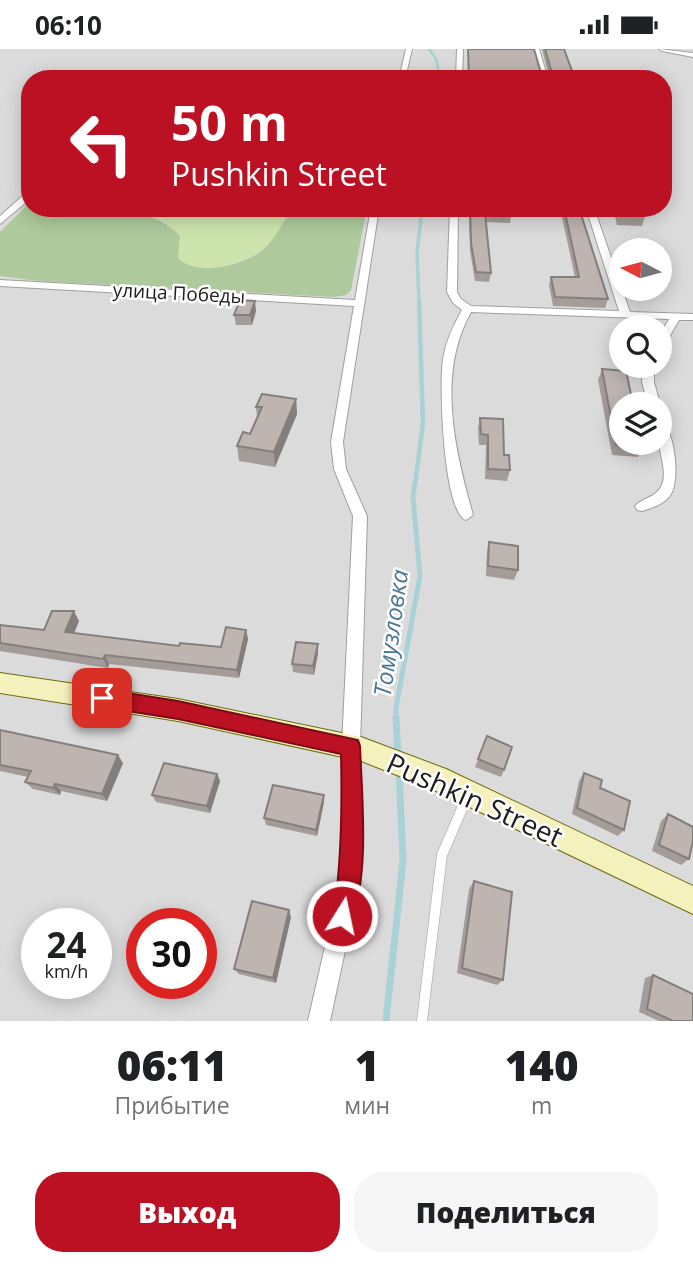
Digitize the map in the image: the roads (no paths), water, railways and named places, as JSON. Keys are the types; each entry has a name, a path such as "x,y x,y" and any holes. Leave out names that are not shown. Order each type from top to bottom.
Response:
{"main road":[{"name":"Pushkin Street","path":"0,683 178,710 356,748 437,778 693,901"}],"street":[{"path":"404,70 409,49"},
{"path":"459,70 460,49"},
{"path":"536,49 542,70"},
{"path":"662,49 693,55"},
{"path":"673,51 693,50"},
{"path":"0,221 21,202"},
{"path":"319,1021 348,890 356,748 360,516 340,469 337,442 373,217"},
{"path":"454,217 452,292 457,301 468,309 693,317"},
{"path":"593,217 625,313"},
{"name":"улица Победы","path":"0,283 358,303"},
{"path":"466,515 450,457 446,386 453,336 468,309"},
{"path":"672,323 676,316"},
{"path":"642,506 663,495 669,485 668,455"}],"lane":[{"path":"422,1021 442,856 469,793"}],"waterway":[{"name":"Томузловка","path":"429,49 436,59 438,70"},
{"name":"Томузловка","path":"419,302 417,254 421,217"},
{"name":"Томузловка","path":"415,484 423,424 419,300"},
{"name":"Томузловка","path":"396,718 420,576 413,497 415,483"},
{"name":"Томузловка","path":"396,718 398,756"},
{"name":"Томузловка","path":"386,1021 403,860 399,770"}]}
